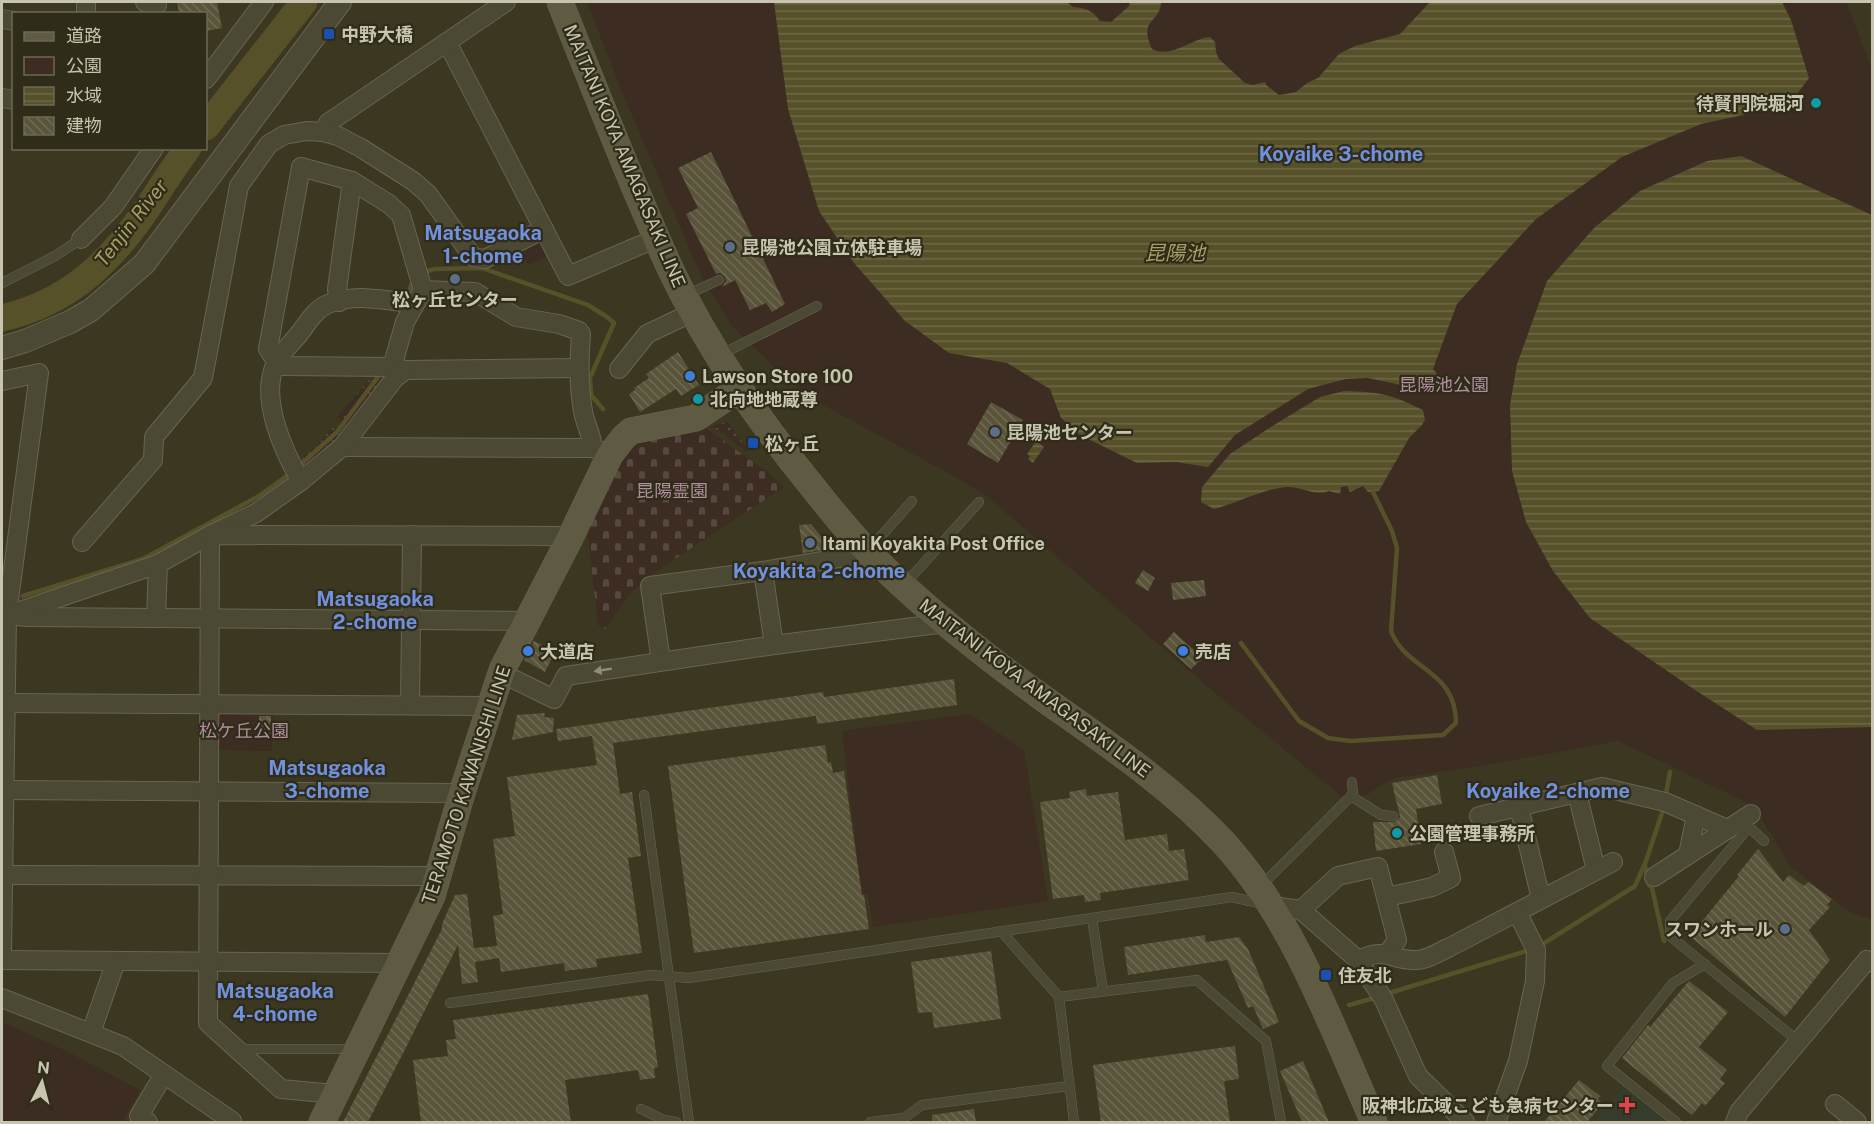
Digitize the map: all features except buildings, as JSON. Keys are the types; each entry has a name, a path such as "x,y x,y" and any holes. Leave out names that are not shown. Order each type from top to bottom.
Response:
{"main road":[{"name":"MAITANI KOYA AMAGASAKI LINE","path":"560,2 657,238 688,304 739,389 798,469 868,552 903,586 945,623 1175,796 1225,845 1265,897 1305,966 1374,1122"},
{"name":"TERAMOTO KAWANISHI LINE","path":"322,1122 432,896 501,673 571,536 602,452 631,431 696,418 739,389"}],"street":[{"path":"207,78 264,2"},
{"path":"2,348 70,322 91,310 144,264 340,2"},
{"path":"323,132 328,123 506,2"},
{"path":"447,42 568,276 657,238"},
{"path":"85,533 138,468 153,460 154,436 169,408 203,378 239,186 269,144 284,135 307,131 338,136 361,148 413,181 428,194 472,257 484,259 544,229"},
{"path":"81,238 113,207 153,150"},
{"path":"6,615 158,564 256,513 301,481 342,447 395,378 399,369 405,322 419,297 401,214 352,181 301,167 268,349 276,362 283,366 399,369 579,368"},
{"path":"339,302 337,289 352,181"},
{"path":"301,481 291,465 276,428 271,396 272,373 276,362 318,311 327,304 379,297 419,297 475,292 516,317 559,324 579,331 581,334 579,368 583,415 592,438 602,452"},
{"path":"619,369 633,341 647,334 688,304"},
{"path":"2,381 39,373 6,615 2,952"},
{"path":"342,447 602,452"},
{"path":"210,535 571,536"},
{"path":"210,535 208,1023 281,1089 335,1094"},
{"path":"410,705 412,535"},
{"path":"661,661 650,586 763,571 868,552"},
{"path":"156,618 158,564"},
{"path":"763,571 774,645"},
{"path":"6,615 526,621"},
{"path":"501,673 555,700 566,676 774,645 945,623"},
{"path":"5,703 489,706"},
{"path":"1479,816 1602,787 1665,802 1727,829"},
{"path":"4,790 462,793"},
{"path":"1358,960 1373,952 1417,960 1424,959 1605,866 1577,793"},
{"path":"1519,807 1541,899"},
{"path":"1654,877 1751,814"},
{"path":"1688,855 1696,815"},
{"path":"1387,897 1432,887 1456,876 1444,852"},
{"path":"1301,910 1338,876 1378,867 1397,940 1387,954"},
{"path":"3,875 439,876"},
{"path":"1265,897 1301,910 1358,960 1384,1000 1418,1076 1465,1122"},
{"path":"1496,1122 1518,1062 1535,981 1536,950 1517,912"},
{"path":"2,960 400,963"},
{"path":"1735,1122 1739,1112 1866,960 1872,962"},
{"path":"91,1032 116,962"},
{"path":"2,998 123,1046 231,1122"},
{"path":"148,1122 139,1116 164,1074"},
{"path":"1835,1104 1857,1122"}],"lane":[{"path":"2,283 55,256 81,238"},
{"path":"688,304 719,280"},
{"path":"718,356 817,306"},
{"path":"868,552 912,501"},
{"path":"903,586 979,502"},
{"path":"450,1004 651,975 689,978 1232,897 1265,897 1351,795 1352,782"},
{"path":"644,795 689,1122"},
{"path":"1351,795 1381,815 1392,816"},
{"path":"1764,841 1749,827 1670,921 1670,936 1798,1041"},
{"path":"1092,918 1103,991"},
{"path":"1001,931 1059,997 1074,1122"},
{"path":"1676,1122 1607,1066 1673,984 1705,964"},
{"path":"1059,997 1197,980 1266,1041 1281,1122"},
{"path":"237,1048 357,1049"},
{"path":"870,1122 904,1118 922,1105 1069,1086"},
{"path":"641,1109 663,1120 676,1122"}],"shaded area":[{"name":"阪神北広域こども急病センター","path":"1624,1087 1667,1122 1593,1122"}],"green space":[{"name":"昆陽池公園","path":"587,2 1846,2 1872,70 1872,919 1850,912 1791,867 1754,806 1619,741 1474,767 1393,778 1366,795 1345,799 1213,691 989,498 963,481 827,407 788,380 733,327 703,280 625,99"},
{"path":"537,236 550,254 528,265 519,245"},
{"path":"369,380 380,387 349,426 337,417"},
{"path":"728,422 748,451 747,452 712,426"},
{"path":"333,427 342,433 302,469 297,462 316,447"},
{"name":"昆陽霊園","path":"706,428 784,487 649,576 631,593 605,629 598,625 587,525 629,444 646,433"},
{"name":"松ケ丘公園","path":"215,709 273,709 272,751 215,750"},
{"path":"970,714 1024,750 1048,901 873,927 868,894 862,894 842,731"},
{"path":"2,1022 64,1050 140,1090 123,1122 2,1122"}],"water":[{"name":"昆陽池","path":"774,2 1067,2 1073,7 1088,10 1100,21 1111,22 1129,6 1130,2 1161,2 1160,9 1148,26 1148,39 1152,49 1166,52 1210,37 1215,42 1219,59 1245,83 1253,85 1265,82 1279,95 1296,92 1318,78 1339,54 1355,46 1400,34 1430,2 1782,2 1791,20 1809,78 1789,105 1701,124 1622,157 1536,219 1457,304 1433,369 1446,384 1438,393 1368,378 1346,379 1308,389 1235,435 1208,467 1176,462 1137,463 1080,435 1061,418 1050,389 1007,363 949,353 905,321 854,263 819,211 788,109"},
{"path":"1741,156 1872,215 1872,727 1757,730 1590,618 1553,571 1526,522 1512,471 1510,405 1517,364 1547,281 1595,227 1640,191 1707,161"},
{"path":"1344,391 1385,395 1423,410 1425,420 1409,438 1379,491 1368,492 1363,486 1350,492 1347,486 1341,487 1340,494 1287,487 1268,490 1214,509 1201,502 1202,487 1230,454 1320,397"},
{"path":"1039,437 1043,439 1040,444 1044,447 1033,463 1028,459 1030,456 1027,454"}],"waterway":[{"name":"Tenjin River","path":"207,126 304,2"},
{"name":"Tenjin River","path":"2,318 47,302 84,279 101,264 132,230 187,150"},
{"path":"422,273 434,269 482,268 588,305 607,317 614,323 590,378 591,395 603,409"},
{"path":"408,294 413,280"},
{"path":"299,466 337,432 380,374"},
{"path":"23,596 143,559 259,496 288,475"},
{"path":"1241,643 1299,721 1328,738 1351,741 1443,735 1456,723 1454,705 1448,691 1407,655 1391,631 1397,548 1392,531 1373,492"},
{"path":"1665,799 1670,772"},
{"path":"1538,947 1635,886 1664,807"},
{"path":"1645,866 1664,941"},
{"path":"1386,994 1530,950"},
{"path":"1349,1005 1378,997"}],"place":[{"name":"中野大橋","path":"329,34"},
{"name":"待賢門院堀河","path":"1816,103"},
{"name":"昆陽池公園立体駐車場","path":"730,247"},
{"name":"松ヶ丘センター","path":"455,279"},
{"name":"Lawson Store 100","path":"690,376"},
{"name":"北向地地蔵尊","path":"698,399"},
{"name":"昆陽池センター","path":"995,432"},
{"name":"松ヶ丘","path":"753,443"},
{"name":"Itami Koyakita Post Office","path":"810,543"},
{"name":"大道店","path":"528,651"},
{"name":"売店","path":"1183,651"},
{"name":"公園管理事務所","path":"1397,833"},
{"name":"スワンホール","path":"1785,929"},
{"name":"住友北","path":"1326,975"},
{"name":"阪神北広域こども急病センター","path":"1627,1105"}],"district":[{"name":"Koyaike 3-chome","path":"1341,154"},
{"name":"Matsugaoka 1-chome","path":"483,244"},
{"name":"Koyakita 2-chome","path":"819,571"},
{"name":"Matsugaoka 2-chome","path":"375,610"},
{"name":"Matsugaoka 3-chome","path":"327,780"},
{"name":"Koyaike 2-chome","path":"1548,791"},
{"name":"Matsugaoka 4-chome","path":"275,1002"}]}
